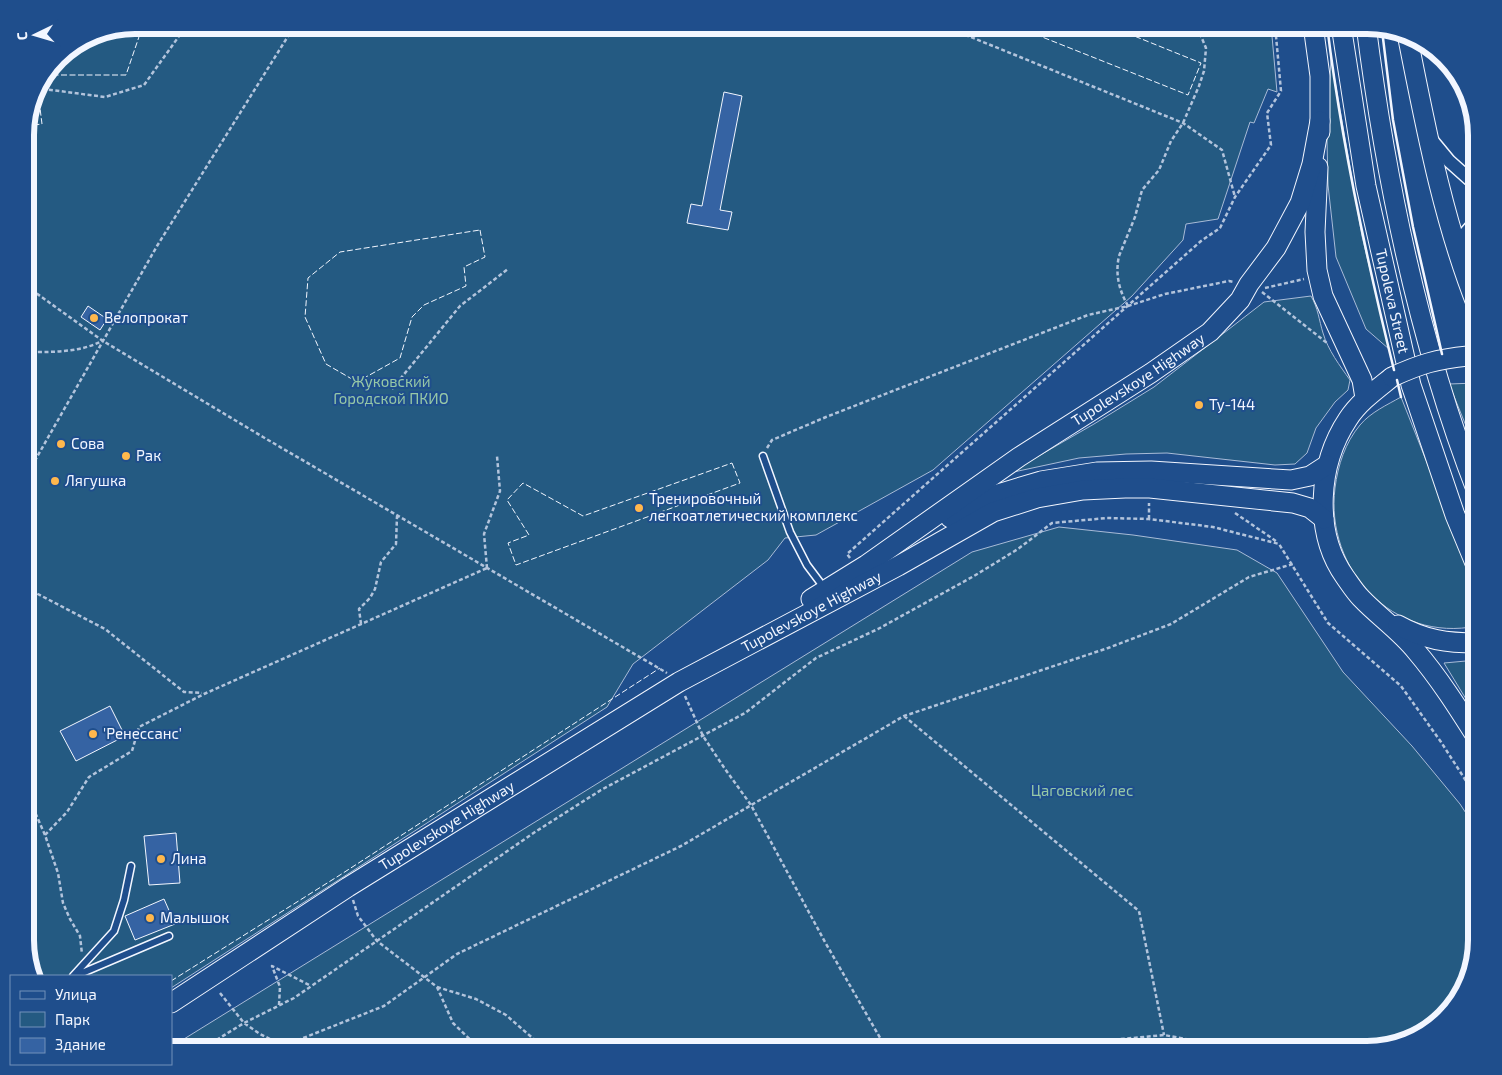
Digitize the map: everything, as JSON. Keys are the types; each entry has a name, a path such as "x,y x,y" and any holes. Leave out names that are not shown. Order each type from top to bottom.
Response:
{"main road":[{"path":"1315,34 1320,76 1316,232 1317,270 1323,296 1362,380 1365,398"},
{"name":"Tupoleva Street","path":"1342,34 1366,186 1411,385 1455,515 1468,546"},
{"name":"Tupoleva Street","path":"1367,34 1387,169 1407,264 1455,434 1468,468"},
{"path":"1409,43 1427,134 1455,245 1468,281"},
{"name":"Tupolevskoye Highway","path":"862,567 1019,457 1151,373 1210,332 1240,300 1249,284 1276,248 1300,203 1312,164 1320,120"},
{"path":"1468,357 1442,358 1424,363 1392,377 1365,398 1348,418 1336,441 1327,465 1324,492 1324,519 1331,548 1343,575 1361,598 1415,649 1438,679 1468,724"},
{"name":"Tupolevskoye Highway","path":"727,656 862,567 988,497 1041,481 1098,472 1151,471 1291,480 1310,476 1327,465"},
{"name":"Tupolevskoye Highway","path":"172,1002 348,887 679,682 898,566 993,512 1037,498 1083,490 1150,488 1293,504 1310,508 1324,519"},
{"path":"1384,618 1413,634 1446,643 1468,643"}],"street":[{"path":"1427,134 1449,161 1468,177"},
{"path":"1455,245 1468,230"}],"lane":[{"path":"762,456 790,532 807,565 825,590"},
{"path":"75,975 114,931 124,900 131,866"},
{"path":"76,975 169,936"}],"path":[{"path":"45,89 105,97 144,85 181,34"},
{"path":"34,462 103,340 211,159 289,34"},
{"path":"963,34 1183,123 1222,150 1235,197"},
{"path":"1128,306 1118,283 1119,256 1135,217 1142,190 1159,170 1171,142 1183,123 1204,71 1206,48 1200,34"},
{"path":"862,567 847,554 1201,241 1220,228 1235,197 1271,145 1267,113 1281,91 1276,34"},
{"path":"392,389 460,306 508,270"},
{"path":"1307,278 1259,290 1334,348"},
{"path":"762,456 772,440 826,417 1088,315 1128,306 1165,294 1229,281 1249,284"},
{"path":"34,292 103,340 262,437 673,676 679,682 703,736 751,805 825,942 882,1041"},
{"path":"34,352 52,352 92,346 103,340"},
{"path":"488,568 484,534 500,491 497,456"},
{"path":"1228,509 1279,544 1328,623 1401,686 1468,784"},
{"path":"361,624 359,608 370,598 375,589 381,562 396,544 397,516"},
{"path":"214,1041 244,1022 294,998 576,805 745,713 816,658 878,629 974,576 1018,549 1052,523 1108,518 1149,520 1213,527 1279,544"},
{"path":"296,1041 384,1006 457,954 681,846 904,716 1108,648 1171,624 1249,577 1293,564"},
{"path":"45,835 67,812 89,777 132,750 139,727 204,694 488,568"},
{"path":"34,592 105,630 184,692 204,694"},
{"path":"904,716 1140,911 1164,1035"},
{"path":"34,810 58,873 64,904 80,936 83,966"},
{"path":"348,887 358,916 377,942 437,987 476,999 506,1015 536,1041"},
{"path":"279,1005 280,987 272,966 311,986"},
{"path":"437,987 453,1023 472,1041"},
{"path":"220,992 244,1022 260,1034 274,1041"},
{"path":"1095,1041 1164,1035 1196,1041"}],"green space":[{"name":"Жуковский Городской ПКИО","path":"128,34 1272,34 1277,92 1268,89 1254,123 1250,122 1218,219 1186,224 1183,240 1132,296 933,470 816,535 785,538 768,560 633,664 607,707 172,987 172,975 40,975 34,947 34,128 41,96 55,73 68,59 96,41"},
{"path":"1331,58 1362,236 1389,349 1366,329 1336,257 1328,185 1327,140"},
{"path":"1311,296 1328,346 1350,380 1348,390 1335,402 1316,428 1307,453 1295,464 1275,465 1167,453 1126,454 1079,458 1009,473 1154,387 1264,302"},
{"path":"1468,383 1468,431 1449,384"},
{"path":"1401,397 1468,566 1468,627 1446,628 1418,623 1393,611 1371,594 1353,572 1341,547 1335,518 1335,488 1338,471 1350,439 1364,420"},
{"name":"Цаговский лес","path":"1059,527 1133,535 1237,550 1277,573 1343,672 1412,746 1468,816 1468,947 1461,979 1443,1007 1434,1016 1412,1031 1394,1038 1368,1041 181,1041 972,552"},
{"path":"1468,661 1468,702 1444,663"}],"building":[{"path":"724,92 742,96 720,210 732,212 728,230 687,223 691,204 702,206"},
{"name":"Велопрокат","path":"88,306 107,319 100,330 81,317"},
{"name":"'Ренессанс'","path":"110,706 125,736 76,761 60,731"},
{"path":"176,833 180,883 149,885 144,836"},
{"path":"164,899 175,924 135,940 125,916"}],"fence":[{"path":"54,75 126,75 140,34"},
{"path":"1035,34 1188,95 1201,63 1129,34"},
{"path":"34,125 42,124 39,101"},
{"path":"480,230 485,257 464,267 466,286 424,305 412,317 400,358 357,382 326,364 305,317 308,278 340,252 480,230"},
{"path":"732,463 740,483 516,565 508,543 529,535 507,500 523,483 583,516 732,463"},
{"path":"172,980 340,875 660,668"}],"wall":[{"path":"1328,34 1339,112 1355,199 1394,370"},
{"path":"1383,35 1393,120 1413,227 1442,354"},
{"path":"1397,380 1401,397"}],"place":[{"name":"Велопрокат","path":"94,318"},
{"name":"Ty-144","path":"1199,405"},
{"name":"Сова","path":"61,444"},
{"name":"Рак","path":"126,456"},
{"name":"Лягушка","path":"55,481"},
{"name":"Тренировочный легкоатлетический комплекс","path":"639,508"},
{"name":"'Ренессанс'","path":"93,734"},
{"name":"Лина","path":"161,859"},
{"name":"Малышок","path":"150,918"}]}
